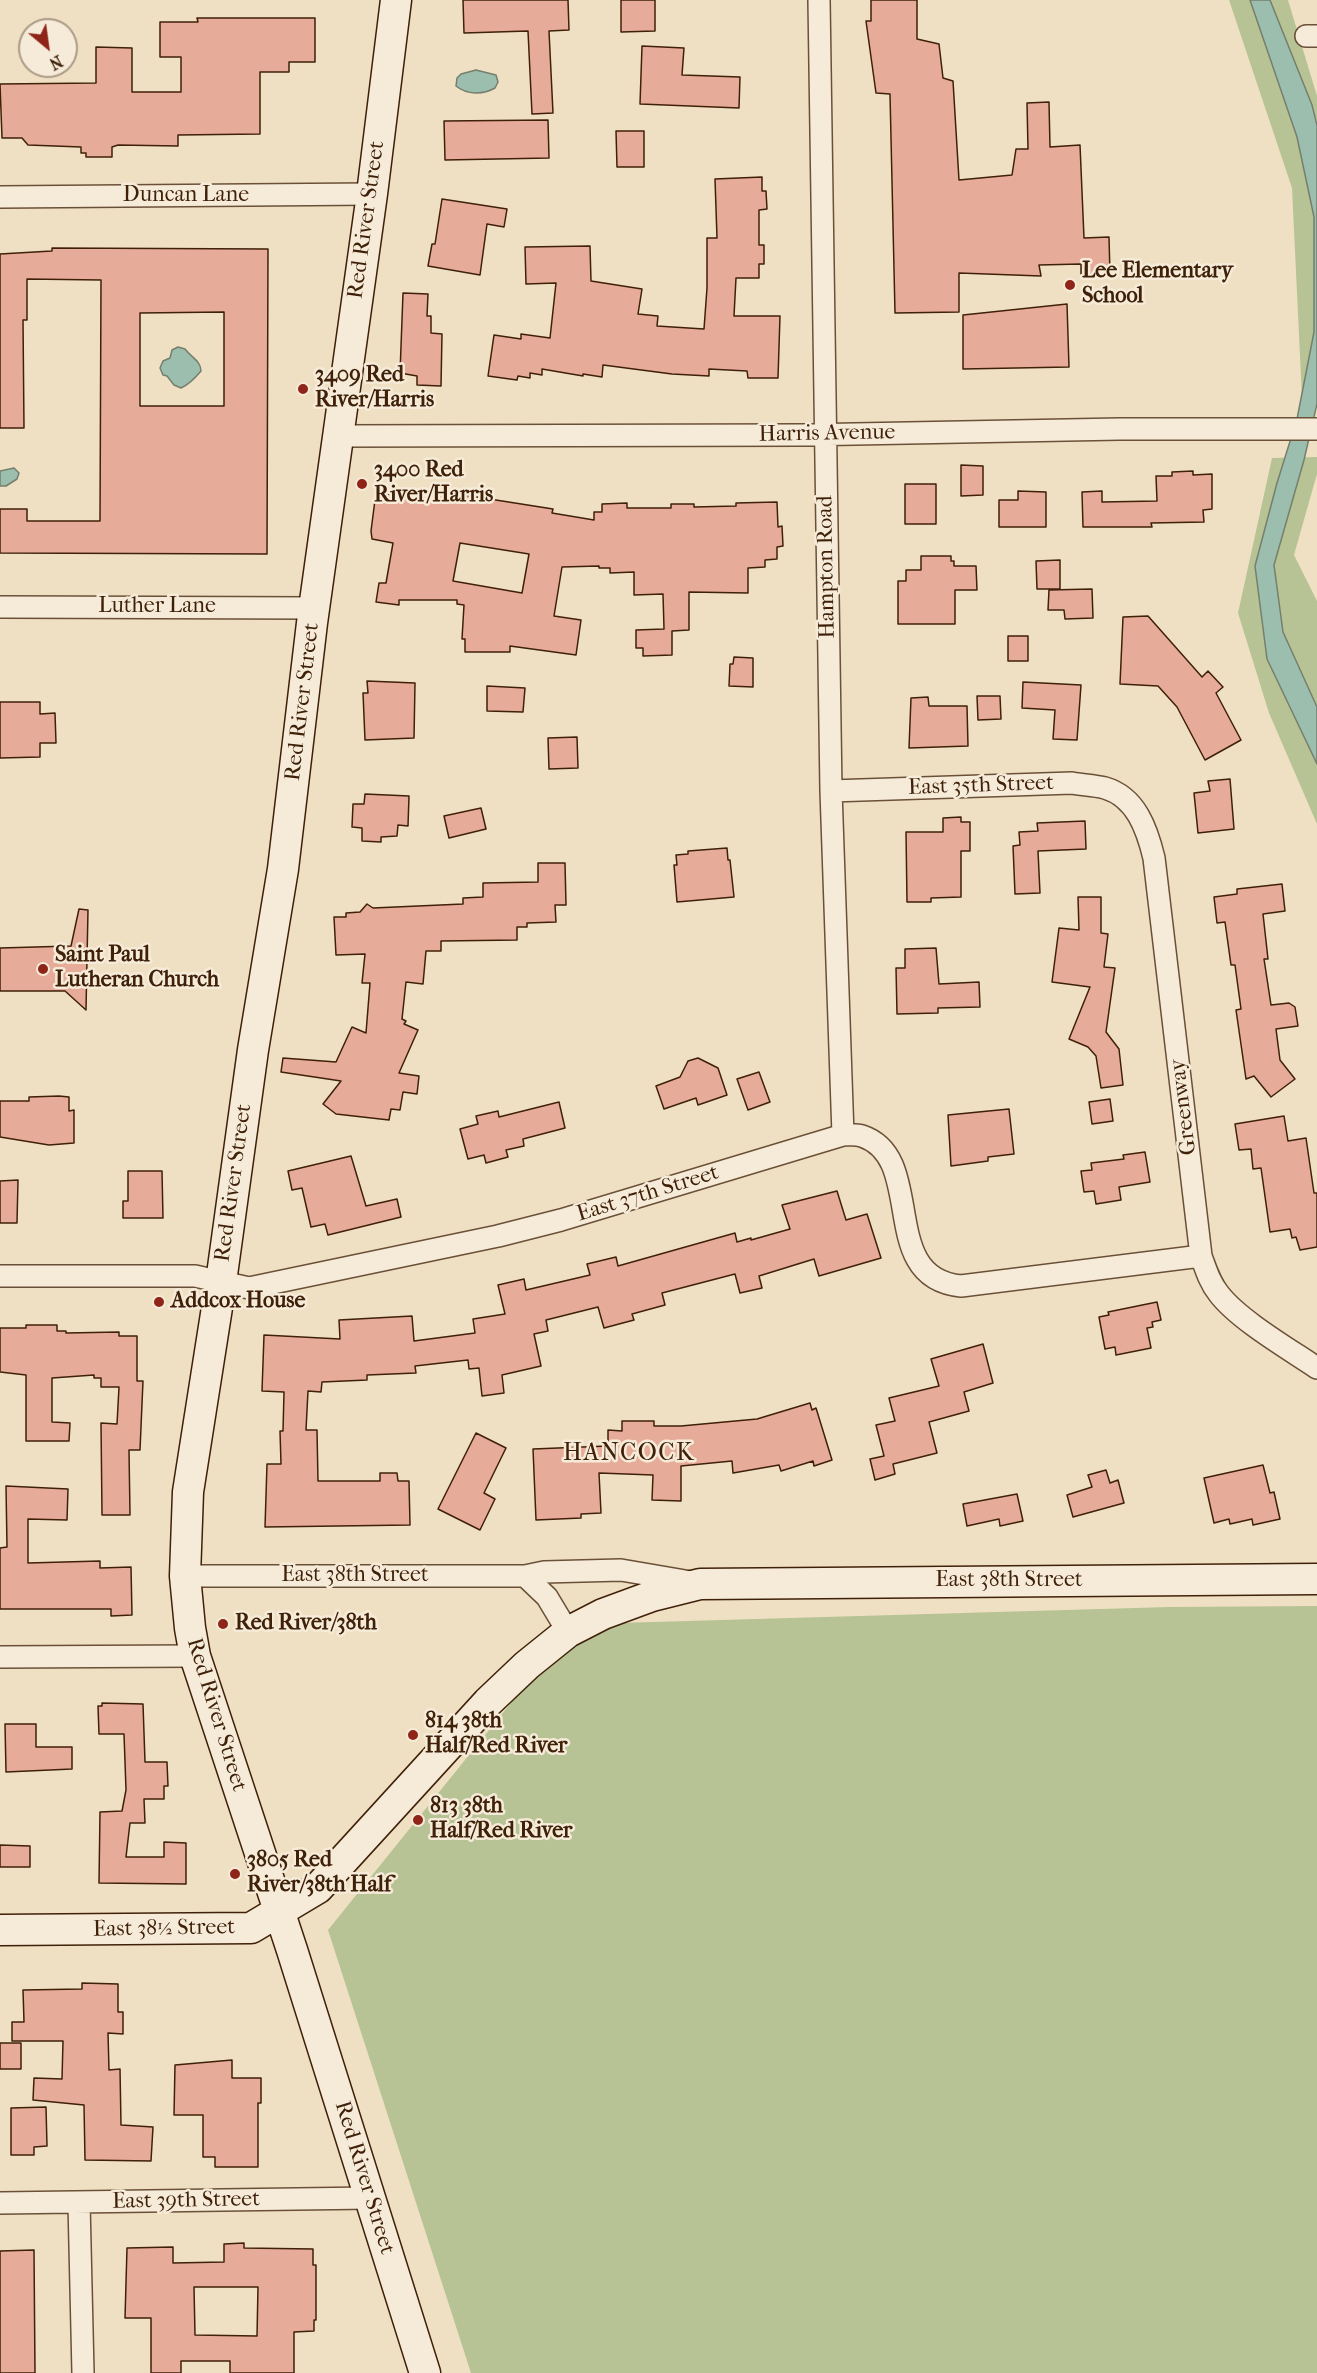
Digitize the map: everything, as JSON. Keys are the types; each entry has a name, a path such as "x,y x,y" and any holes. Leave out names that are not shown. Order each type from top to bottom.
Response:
{"main road":[{"name":"Red River Street","path":"396,0 372,194 337,436 283,869 253,1050 221,1282 188,1492 185,1576 195,1656 279,1911 425,2373"},
{"name":"East 38th Street","path":"568,1632 603,1614 652,1596 700,1584 1317,1579"},
{"name":"East 38½ Street","path":"0,1930 251,1928 318,1888 488,1702 527,1665 568,1632"}],"street":[{"name":"Hampton Road","path":"819,0 831,791 843,1135"},
{"name":"Duncan Lane","path":"0,197 372,194"},
{"name":"Harris Avenue","path":"337,436 824,435 1120,429 1317,429"},
{"name":"Luther Lane","path":"0,607 315,608"},
{"name":"East 35th Street","path":"831,791 1072,783 1106,788 1126,800"},
{"name":"Greenway","path":"1126,800 1148,832 1154,858 1202,1256 1209,1278 1220,1295 1237,1312 1317,1368"},
{"name":"East 37th Street","path":"0,1276 195,1276 249,1288 498,1236 561,1220 843,1135 861,1136 874,1143 885,1154 894,1169 914,1253 921,1266 933,1278 946,1285 961,1286 1202,1256"},
{"name":"East 38th Street","path":"185,1576 525,1576 544,1572 621,1570 700,1584"},
{"path":"525,1576 547,1597 568,1632"},
{"path":"0,1657 195,1656"},
{"name":"East 39th Street","path":"0,2204 371,2198"},
{"path":"79,2203 83,2373"}],"shaded area":[{"path":"1229,0 1288,0 1317,96 1317,396 1302,398 1292,188"},
{"path":"1250,0 1270,0 1312,105 1317,125 1317,404 1304,460 1274,565 1283,632 1317,707 1317,764 1267,659 1255,566 1297,419 1314,332 1314,217 1297,137"},
{"path":"476,70 496,75 498,82 495,88 475,93 456,86 457,78 461,74"},
{"path":"178,347 185,349 195,359 201,371 181,388 163,375 160,368 163,361 170,358 172,350"},
{"path":"1317,457 1317,474 1294,555 1317,601 1317,824 1269,713 1238,613 1272,458"},
{"path":"14,468 19,473 17,479 6,486 0,486 0,471"},
{"path":"1317,1606 1317,2373 471,2373 328,1930 568,1632 584,1624 1169,1607"}],"building":[{"path":"463,0 568,0 569,30 549,31 553,113 532,114 528,31 464,33"},
{"path":"621,0 655,0 655,31 621,32"},
{"path":"871,0 917,0 917,39 939,44 943,78 953,81 959,180 1012,175 1016,149 1028,149 1027,103 1049,102 1050,147 1080,145 1084,238 1109,237 1110,274 1081,274 1081,264 1039,265 1041,276 959,273 959,312 895,313 890,94 876,93 866,21 871,21"},
{"path":"197,18 315,18 315,62 289,62 289,72 260,72 260,134 178,135 178,146 118,145 112,147 112,157 86,157 86,153 81,153 81,147 28,145 22,138 2,138 0,84 96,83 96,47 132,48 132,92 181,92 181,57 160,57 160,22 198,22"},
{"path":"642,46 684,48 682,75 740,77 739,108 640,104"},
{"path":"548,120 549,158 445,160 444,121"},
{"path":"616,131 644,131 644,167 617,167"},
{"path":"762,177 762,191 766,191 767,209 759,210 759,245 764,245 764,264 759,264 759,278 736,278 734,316 780,316 778,378 748,378 747,371 709,369 709,376 672,374 603,365 602,377 542,369 542,375 530,373 530,378 518,376 517,380 488,376 494,335 521,339 521,334 550,338 556,283 526,284 525,247 590,246 591,281 642,289 638,314 658,316 657,326 704,329 707,238 717,238 715,179"},
{"path":"442,199 507,209 504,227 487,224 480,275 428,266 432,244 435,244"},
{"path":"52,248 268,249 267,554 0,553 0,509 27,509 27,521 100,521 101,280 27,279 27,320 23,320 24,428 0,428 0,254 52,251","holes":["224,312 224,406 140,406 140,313"]},
{"path":"403,293 428,294 427,316 431,316 431,333 442,334 441,386 417,385 417,376 400,373"},
{"path":"1067,304 1069,367 963,369 963,315"},
{"path":"961,465 983,466 983,495 961,496"},
{"path":"1193,471 1193,475 1212,474 1212,509 1203,510 1204,522 1151,523 1152,527 1083,527 1082,492 1102,491 1102,502 1157,501 1156,476 1172,476 1172,472"},
{"path":"905,484 936,484 936,524 905,524"},
{"path":"1018,491 1046,492 1046,527 999,527 999,500 1018,500"},
{"path":"376,492 428,501 430,492 445,494 445,492 553,509 552,513 594,520 594,512 602,512 602,504 627,503 627,508 671,508 671,504 694,504 694,507 777,502 778,527 782,526 783,546 777,547 777,559 765,560 765,567 748,568 748,593 689,592 689,630 672,631 672,655 643,656 643,648 636,648 636,630 664,629 663,594 634,595 634,572 610,573 610,568 599,568 599,566 562,567 554,616 581,620 576,655 510,646 510,652 465,652 465,639 462,639 464,605 457,604 457,600 399,600 399,605 376,602 379,583 386,583 393,543 372,539","holes":["460,543 529,554 522,593 453,581"]},
{"path":"921,556 951,556 954,566 976,566 977,590 955,590 955,624 898,624 898,581 906,581 906,570 921,570"},
{"path":"1060,560 1060,589 1037,589 1036,561"},
{"path":"1092,589 1093,618 1065,619 1064,610 1048,610 1049,590"},
{"path":"1148,616 1202,677 1208,671 1223,687 1216,693 1241,740 1205,760 1177,707 1158,686 1120,684 1123,617"},
{"path":"1008,636 1028,636 1028,661 1008,661"},
{"path":"734,657 753,658 753,687 729,686 730,664 733,664"},
{"path":"367,681 415,683 414,738 365,740 363,693 368,693"},
{"path":"1023,682 1081,685 1077,740 1053,739 1055,710 1022,708"},
{"path":"487,686 525,688 523,712 487,711"},
{"path":"977,696 1000,696 1001,719 978,720"},
{"path":"928,697 929,706 967,706 968,746 909,748 911,698"},
{"path":"0,702 40,702 40,714 55,713 56,743 40,743 40,757 0,758"},
{"path":"577,737 578,768 549,769 548,738"},
{"path":"1230,779 1234,829 1198,833 1194,793 1210,791 1208,781"},
{"path":"365,794 409,796 408,826 398,825 397,836 381,837 381,842 362,841 362,828 352,827 353,804 364,804"},
{"path":"481,808 486,829 449,838 444,816"},
{"path":"961,817 961,822 970,822 970,851 961,851 961,897 931,898 931,902 907,902 906,832 943,832 943,818"},
{"path":"1085,821 1086,849 1038,851 1040,893 1015,894 1013,846 1020,845 1019,832 1038,831 1037,823"},
{"path":"727,848 734,897 677,902 674,865 677,865 676,855 688,854 688,851"},
{"path":"538,863 565,863 566,905 555,905 556,922 527,923 527,927 517,927 517,940 441,941 441,951 426,951 423,984 406,982 402,1019 406,1021 404,1024 418,1030 399,1073 419,1076 417,1094 403,1092 400,1110 391,1109 389,1120 336,1114 323,1104 341,1081 281,1072 283,1058 336,1062 352,1027 366,1033 370,983 362,983 365,954 336,955 334,917 346,917 346,913 360,912 367,904 373,908 463,904 463,898 483,897 483,883 538,882"},
{"path":"1282,884 1285,911 1263,914 1268,959 1264,959 1271,1005 1289,1003 1295,1007 1298,1026 1276,1029 1280,1060 1295,1079 1271,1097 1254,1076 1246,1079 1236,1010 1241,1009 1235,965 1231,965 1225,922 1217,923 1214,897 1237,894 1237,889"},
{"path":"1078,897 1101,897 1101,933 1108,934 1104,967 1115,968 1106,1032 1119,1049 1123,1085 1101,1088 1096,1056 1088,1047 1069,1039 1090,987 1052,982 1059,928 1079,930"},
{"name":"Saint Paul Lutheran Church","path":"79,909 88,910 86,1010 65,991 0,991 0,948 71,946"},
{"path":"936,948 939,984 979,982 980,1007 938,1008 938,1013 897,1014 896,968 905,968 905,949"},
{"path":"698,1058 718,1068 727,1095 698,1105 696,1098 664,1109 656,1086 680,1077 688,1061"},
{"path":"759,1072 770,1102 748,1110 737,1079"},
{"path":"29,1097 69,1097 69,1111 74,1110 74,1143 49,1145 0,1137 0,1101 29,1101"},
{"path":"1110,1099 1113,1121 1092,1124 1089,1102"},
{"path":"559,1102 565,1128 523,1139 524,1146 506,1150 508,1157 486,1163 484,1155 468,1159 460,1129 478,1124 476,1116 498,1111 499,1117"},
{"path":"1009,1109 1014,1154 988,1157 988,1161 951,1166 948,1115"},
{"path":"1284,1116 1288,1141 1306,1138 1314,1193 1317,1193 1317,1247 1300,1250 1296,1237 1292,1238 1290,1229 1270,1232 1261,1168 1253,1169 1251,1149 1239,1150 1235,1124"},
{"path":"1145,1152 1150,1182 1119,1187 1121,1200 1096,1204 1094,1191 1084,1192 1081,1171 1092,1170 1091,1163 1124,1159 1123,1155"},
{"path":"351,1156 366,1206 397,1199 401,1217 328,1235 325,1224 311,1227 302,1188 292,1190 288,1171"},
{"path":"128,1171 162,1171 163,1218 123,1218 123,1201 128,1201"},
{"path":"18,1180 17,1223 0,1223 0,1181"},
{"path":"837,1191 846,1220 867,1214 881,1258 819,1276 814,1259 759,1276 762,1288 740,1293 735,1274 662,1293 665,1305 632,1314 634,1320 604,1328 598,1307 546,1320 548,1331 534,1334 541,1366 502,1375 504,1393 482,1396 479,1368 469,1369 468,1360 415,1366 416,1373 367,1375 367,1380 322,1382 321,1392 308,1391 306,1430 317,1430 318,1481 380,1481 380,1473 397,1473 398,1481 409,1481 410,1525 265,1527 267,1464 281,1464 280,1431 283,1431 284,1392 262,1391 264,1335 340,1339 339,1320 412,1316 414,1341 475,1333 473,1319 505,1314 498,1285 524,1279 526,1290 590,1275 587,1264 616,1257 618,1266 735,1233 737,1242 751,1238 751,1240 790,1229 782,1205"},
{"path":"1157,1302 1161,1320 1152,1322 1153,1327 1147,1328 1151,1348 1116,1355 1115,1347 1105,1349 1099,1317 1109,1315 1108,1312"},
{"path":"26,1325 57,1325 57,1331 66,1331 66,1333 119,1332 119,1336 137,1336 137,1381 143,1381 140,1450 129,1450 130,1515 102,1515 101,1423 117,1424 119,1387 101,1387 101,1378 94,1378 94,1375 52,1378 52,1422 70,1423 69,1441 26,1441 26,1375 0,1372 0,1328 26,1328"},
{"path":"983,1344 993,1383 964,1392 969,1411 929,1422 937,1453 893,1464 895,1474 875,1480 870,1459 884,1456 876,1425 895,1421 889,1398 939,1386 931,1359"},
{"path":"810,1403 812,1410 816,1408 832,1460 814,1466 813,1461 781,1471 779,1465 733,1473 732,1461 681,1466 681,1501 652,1500 653,1475 599,1473 601,1513 581,1514 581,1518 536,1520 533,1449 608,1446 608,1430 622,1431 622,1421 654,1421 654,1426 681,1426 757,1419"},
{"path":"476,1433 506,1448 484,1493 495,1499 480,1530 438,1509"},
{"path":"1263,1465 1270,1493 1274,1492 1280,1519 1253,1525 1252,1519 1230,1524 1229,1519 1214,1523 1204,1478"},
{"path":"1106,1470 1110,1483 1118,1480 1124,1503 1073,1517 1067,1495 1092,1487 1088,1475"},
{"path":"6,1486 68,1489 67,1520 28,1519 28,1563 100,1561 100,1568 131,1567 132,1615 111,1616 111,1609 0,1609 0,1548 7,1547"},
{"path":"1017,1494 1023,1521 1000,1526 999,1519 967,1526 963,1504"},
{"path":"102,1703 143,1704 145,1762 167,1762 168,1786 164,1786 164,1799 144,1799 145,1823 130,1823 126,1857 164,1857 164,1842 186,1843 186,1884 99,1883 100,1812 122,1811 126,1790 124,1734 99,1734 98,1706 102,1706"},
{"path":"5,1724 36,1724 36,1747 72,1747 72,1769 6,1772"},
{"path":"0,1845 30,1846 30,1867 0,1867"},
{"path":"82,1983 118,1984 118,2012 123,2012 123,2034 108,2033 109,2070 120,2069 121,2125 153,2127 151,2161 85,2160 84,2105 33,2100 34,2078 62,2079 63,2041 12,2041 12,2022 24,2022 23,1990 82,1989"},
{"path":"0,2043 21,2043 21,2069 0,2069"},
{"path":"232,2060 232,2078 261,2078 261,2103 258,2103 258,2167 215,2167 215,2157 203,2157 203,2115 174,2115 175,2065"},
{"path":"46,2107 47,2146 34,2147 34,2155 11,2155 11,2108"},
{"path":"244,2243 244,2248 313,2249 313,2265 316,2265 316,2320 314,2320 314,2331 294,2332 294,2373 230,2373 230,2361 181,2361 181,2373 151,2373 151,2318 125,2318 127,2248 173,2247 173,2263 224,2262 224,2244","holes":["194,2287 258,2287 257,2336 195,2335"]},
{"path":"34,2250 35,2373 0,2373 0,2251"}],"place":[{"name":"Lee Elementary School","path":"1070,285"},
{"name":"3409 Red River/Harris","path":"303,389"},
{"name":"3400 Red River/Harris","path":"362,484"},
{"name":"Saint Paul Lutheran Church","path":"43,969"},
{"name":"Addcox House","path":"159,1302"},
{"name":"Red River/38th","path":"223,1624"},
{"name":"814 38th Half/Red River","path":"413,1735"},
{"name":"813 38th Half/Red River","path":"418,1820"},
{"name":"3805 Red River/38th Half","path":"235,1874"}],"district":[{"name":"HANCOCK","path":"629,1454"}]}
